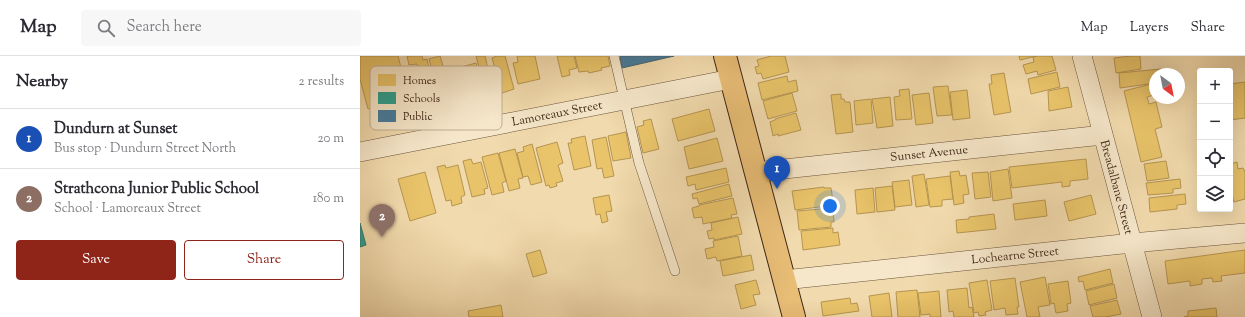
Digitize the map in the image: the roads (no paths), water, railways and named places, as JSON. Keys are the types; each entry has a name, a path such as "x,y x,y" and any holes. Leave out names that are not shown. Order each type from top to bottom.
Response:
{"main road":[{"path":"725,56 794,317"}],"street":[{"name":"Breadalbane Street","path":"1082,56 1152,317"},
{"name":"Lamoreaux Street","path":"502,124 731,79"},
{"name":"Lamoreaux Street","path":"360,152 473,130"},
{"name":"Sunset Avenue","path":"756,172 1103,135"},
{"name":"Lochearne Street","path":"784,280 1132,242 1245,233"}],"lane":[{"path":"614,56 626,100 640,163 674,271"}],"place":[{"name":"Dundurn at Sunset","path":"777,189"},
{"name":"Strathcona Junior Public School","path":"382,237"}]}
